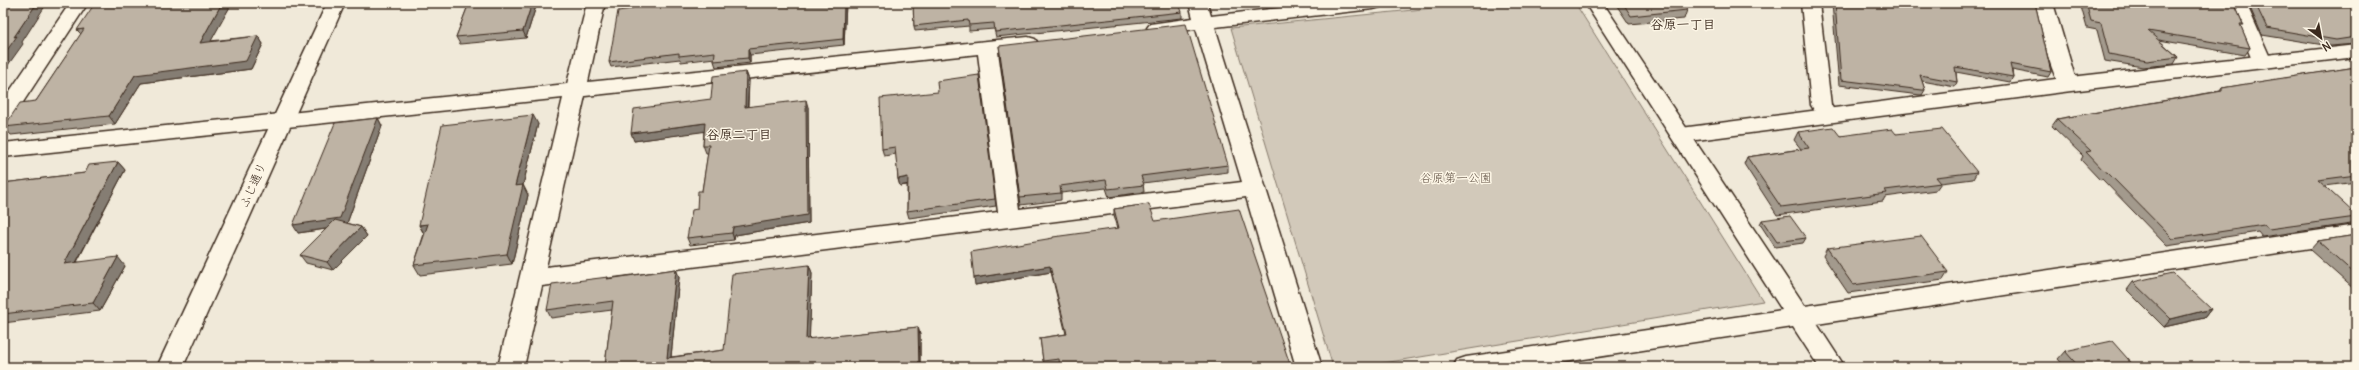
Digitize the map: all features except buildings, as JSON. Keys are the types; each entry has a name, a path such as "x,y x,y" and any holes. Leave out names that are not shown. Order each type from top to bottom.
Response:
{"street":[{"path":"3,117 79,3"},
{"name":"ふじ通り","path":"170,367 336,3"},
{"path":"511,367 596,3"},
{"path":"1140,30 1201,13 1373,3"},
{"path":"1594,3 1832,367"},
{"path":"1810,3 1822,105 1827,115"},
{"path":"2044,3 2064,75 2071,84"},
{"path":"2237,3 2262,62"},
{"path":"1201,13 1309,367"},
{"path":"3,150 1046,41"},
{"path":"987,47 1010,219"},
{"path":"1681,135 2071,84 2356,51"},
{"path":"533,278 1254,188"},
{"path":"1466,367 2356,234"}],"green space":[{"name":"谷原第一公園","path":"1484,3 1575,3 1763,301 1359,367 1333,367 1231,28"}],"district":[{"name":"谷原一丁目","path":"1683,24"},
{"name":"谷原二丁目","path":"739,134"}]}
